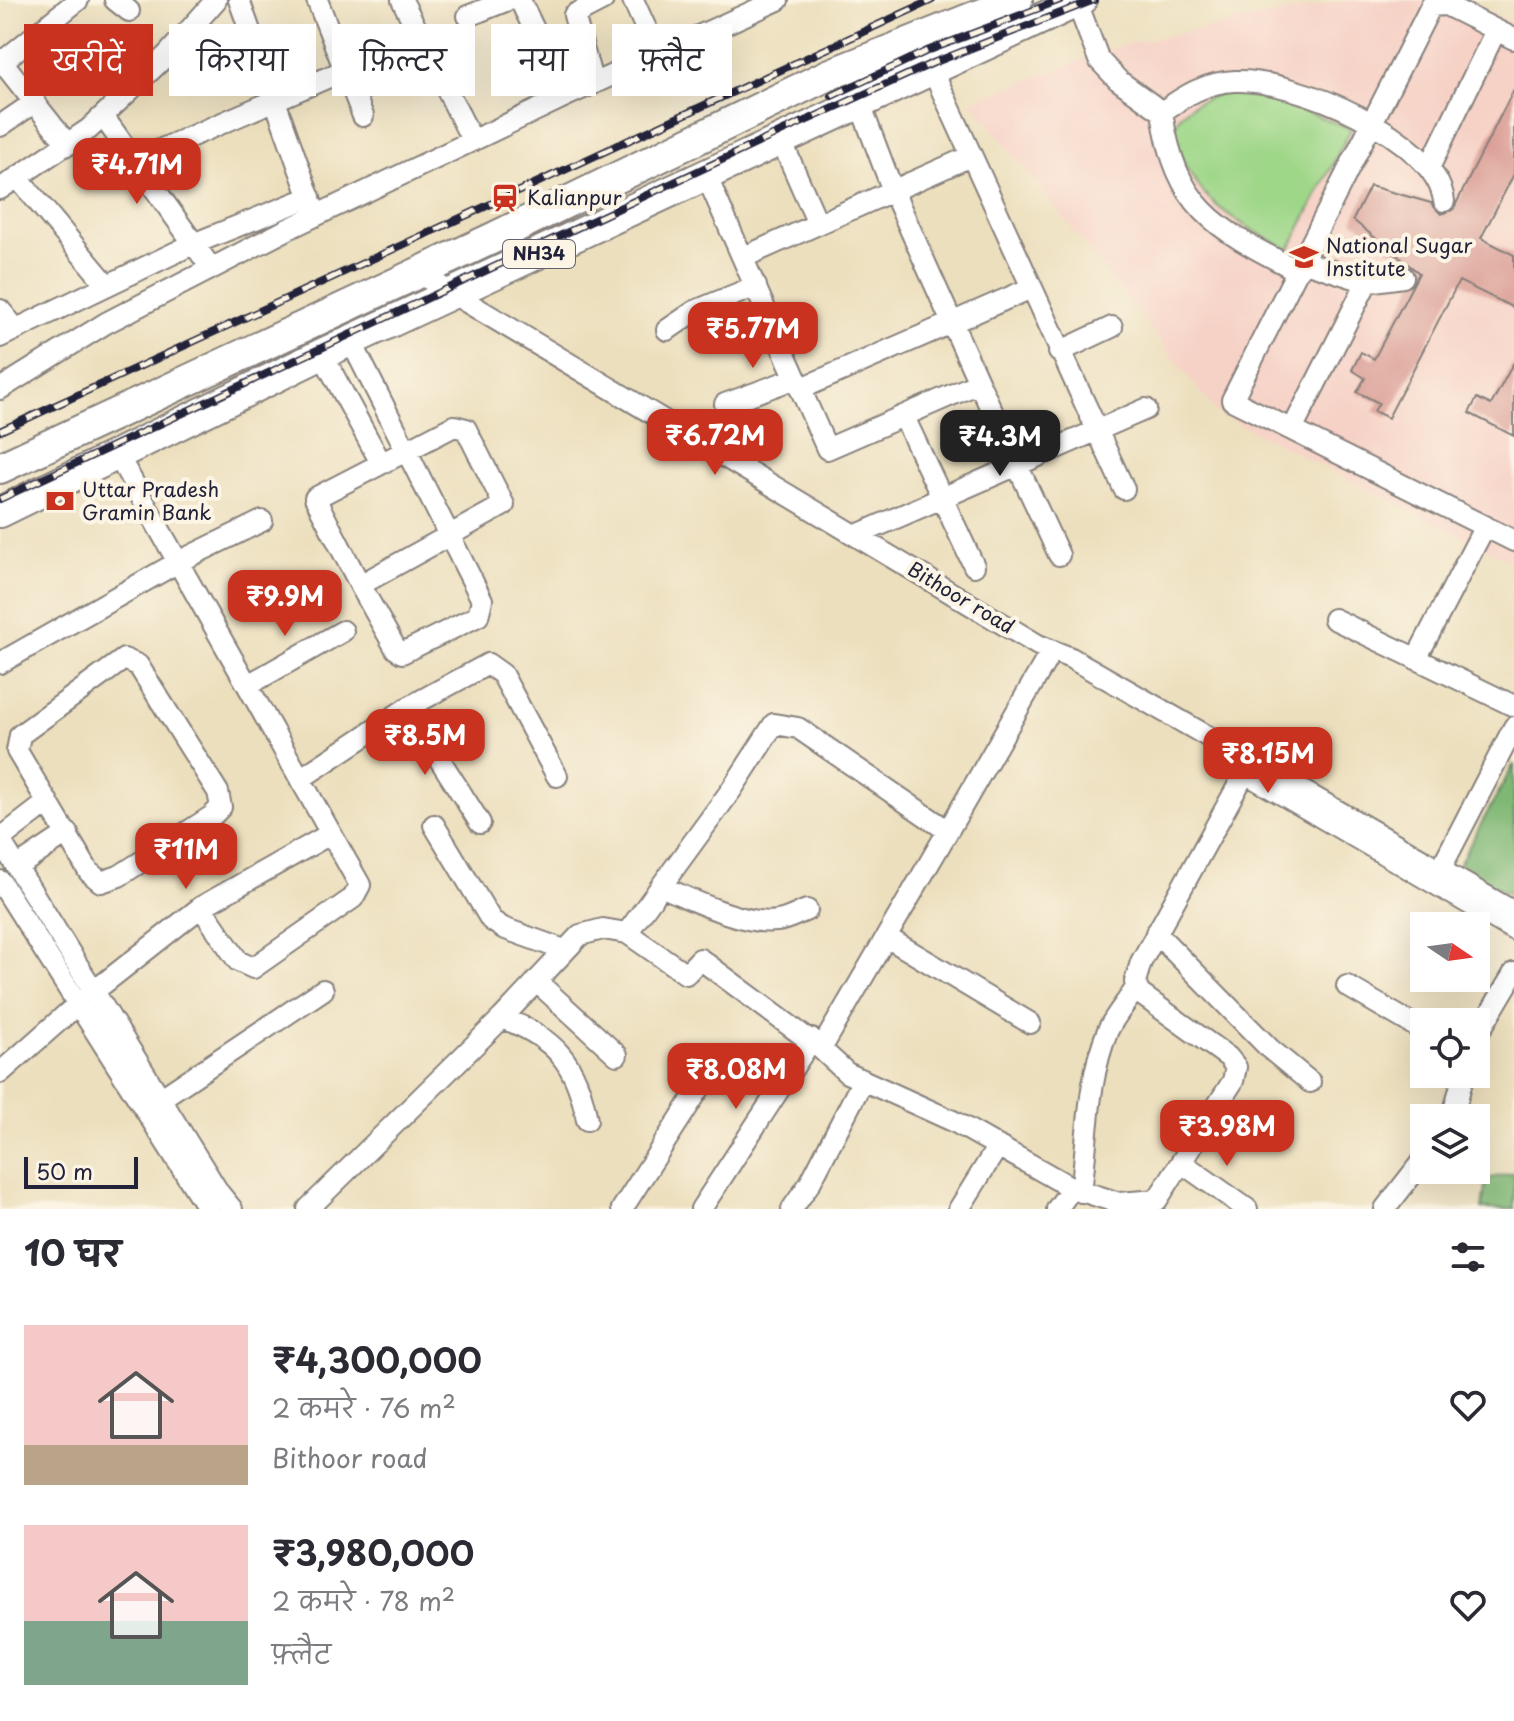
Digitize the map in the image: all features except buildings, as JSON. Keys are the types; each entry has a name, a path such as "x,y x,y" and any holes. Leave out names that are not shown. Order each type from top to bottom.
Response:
{"highway":[{"name":"NH34","path":"0,468 415,271 491,239 828,75 1017,0"},
{"name":"NH34","path":"0,512 322,354 1078,0"}],"street":[{"path":"68,145 1,60 78,0"},
{"path":"0,189 68,145 103,116 168,54 216,0"},
{"path":"239,0 313,206"},
{"path":"317,0 332,38"},
{"path":"402,0 472,140"},
{"path":"468,16 508,0"},
{"path":"520,0 532,24"},
{"path":"576,24 574,15 603,0"},
{"path":"633,0 644,24"},
{"path":"726,24 778,0"},
{"path":"1078,0 1099,60 1118,80 1162,112 1168,153 1190,199 1238,240 1298,271"},
{"path":"1430,166 1505,35 1446,5 1433,4 1232,400 1514,541"},
{"path":"932,69 1029,289 1124,489"},
{"path":"134,161 332,76"},
{"path":"1162,112 1190,91 1234,81 1267,84 1317,99 1373,123 1430,166 1442,187 1444,201"},
{"path":"355,96 363,116"},
{"path":"0,310 8,332 193,244 313,206 472,140 566,96"},
{"path":"0,126 35,102"},
{"path":"860,104 893,191 952,325 1059,555"},
{"path":"103,116 211,268"},
{"path":"781,140 818,224"},
{"path":"744,257 971,156"},
{"path":"706,175 827,449 979,383"},
{"path":"18,178 107,285"},
{"path":"0,389 106,323 211,268 313,206"},
{"path":"1298,271 1305,262 1367,282 1403,277"},
{"name":"Bithoor road","path":"415,271 1044,650 1085,666 1514,912"},
{"path":"1292,430 1367,282"},
{"path":"667,330 695,311 756,286"},
{"path":"725,404 798,383 952,325 1029,289"},
{"path":"1059,352 1112,327"},
{"path":"351,341 405,450 449,536 482,600 478,616 402,653 396,649 360,585 315,498 405,450 462,426 504,505 499,510 449,536 360,585"},
{"path":"322,354 381,463"},
{"path":"857,535 1146,409"},
{"path":"904,417 974,566"},
{"path":"117,454 359,881 357,894 257,967 248,968 238,961 201,907"},
{"path":"0,663 180,561 262,521"},
{"path":"1416,659 1485,526"},
{"path":"1334,619 1514,706"},
{"path":"248,685 343,631"},
{"path":"701,1209 888,938 1044,650 1064,669 1514,930"},
{"path":"124,659 131,659 218,792 221,807 199,825 105,882 93,877 68,833 17,751 20,735 124,659"},
{"path":"300,779 407,708 481,665 492,665 502,674 557,776"},
{"path":"407,708 480,823"},
{"path":"627,933 774,724 798,728 948,831"},
{"path":"1440,870 1514,727"},
{"path":"1057,1209 1076,1190 1097,1069 1113,1021 1136,988 1137,974 1156,933 1245,773"},
{"path":"48,802 0,839 86,997 208,1209"},
{"path":"434,825 491,920 503,928 564,950"},
{"path":"17,867 68,833"},
{"path":"0,1073 86,997 201,907 330,834"},
{"path":"0,881 160,1099 232,1209"},
{"path":"661,886 708,906 764,921 778,921 807,910"},
{"path":"308,1209 502,1018 564,950 589,931 627,933 686,974 700,959 817,1044 838,1067 955,1122 1076,1190 1107,1201 1148,1203 1164,1192 1233,1081 1236,1067 1228,1057 1149,1002 1136,988"},
{"path":"1156,933 1270,1049 1310,1082"},
{"path":"888,938 1030,1023"},
{"path":"1490,1013 1514,973"},
{"path":"536,981 617,1055"},
{"path":"1347,986 1410,1023"},
{"path":"160,1099 323,990"},
{"path":"502,1018 543,1036 560,1054 577,1079 587,1120"},
{"path":"622,1209 715,1064"},
{"path":"792,1209 810,1183 863,1080"},
{"path":"959,1209 998,1146"},
{"path":"1182,1163 1247,1209"},
{"path":"1385,1209 1410,1177"}],"shaded area":[{"name":"National Sugar Institute","path":"1347,0 1466,0 1514,25 1514,563 1217,413 971,101 1125,44"}],"green space":[{"path":"1230,92 1274,99 1351,129 1289,250 1241,223 1215,204 1195,181 1177,149 1174,136 1181,115 1201,101"},
{"path":"1514,764 1514,897 1458,866"},
{"path":"1514,1173 1514,1209 1482,1209 1485,1184 1490,1184 1490,1178"}],"railway":[{"path":"0,431 932,0"},
{"path":"832,96 927,51 1060,0"},
{"path":"0,499 781,132 933,63 1094,0"}],"place":[{"name":"Kalianpur","path":"505,198"},
{"name":"National Sugar Institute","path":"1304,257"},
{"name":"Uttar Pradesh Gramin Bank","path":"60,501"}]}
